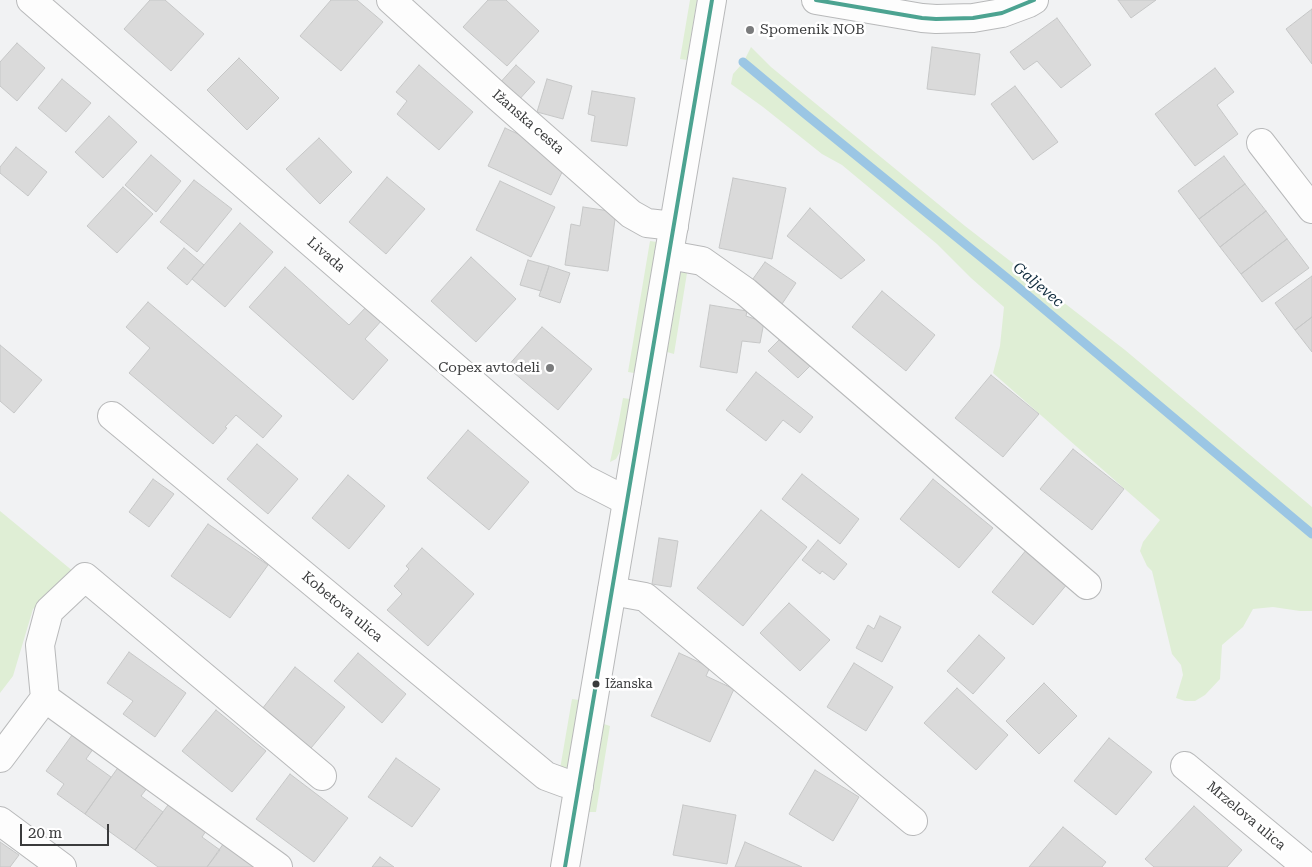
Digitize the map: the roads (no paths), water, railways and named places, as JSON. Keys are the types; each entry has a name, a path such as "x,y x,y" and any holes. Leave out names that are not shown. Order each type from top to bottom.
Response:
{"street":[{"name":"Livada","path":"31,0 584,479 627,501"},
{"name":"Ižanska cesta","path":"391,0 631,214 647,223 674,226"},
{"path":"565,867 712,0"},
{"path":"816,0 936,19 973,18 1002,13 1034,0"},
{"path":"1261,143 1312,209"},
{"path":"669,255 702,261 746,292 1087,585"},
{"name":"Kobetova ulica","path":"112,416 546,776 579,786"},
{"path":"0,758 45,698 40,645 49,611 86,576 322,776"},
{"path":"612,591 645,596 913,821"},
{"path":"45,698 278,867"},
{"name":"Mrzelova ulica","path":"1185,766 1307,867"},
{"path":"0,820 62,867"}],"waterway":[{"name":"Galjevec","path":"743,62 1013,283 1312,534"}],"place":[{"name":"Spomenik NOB","path":"750,30"},
{"name":"Copex avtodeli","path":"550,368"},
{"name":"Ižanska","path":"596,684"}]}
